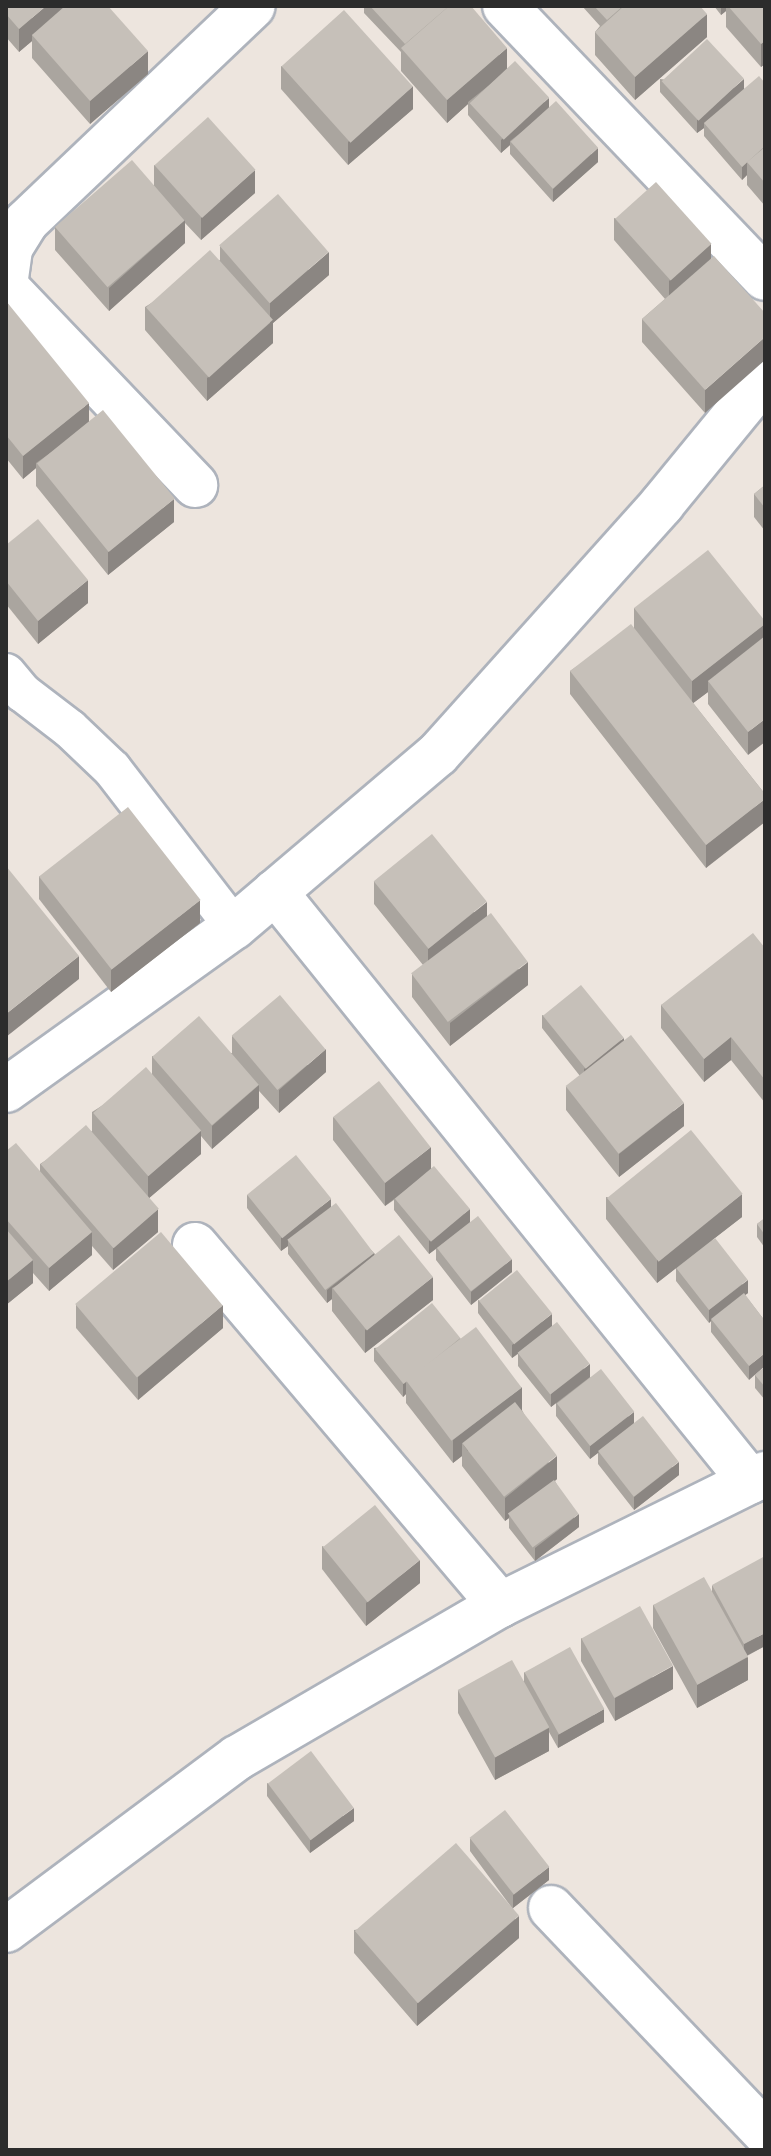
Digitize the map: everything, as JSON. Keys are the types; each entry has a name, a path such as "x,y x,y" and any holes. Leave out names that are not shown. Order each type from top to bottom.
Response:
{"street":[{"path":"6,278 10,248 26,222 253,6"},
{"path":"505,6 765,278"},
{"path":"6,287 195,485"},
{"path":"6,1090 234,927 438,754 662,504 765,378"},
{"path":"6,1930 237,1758 500,1605 757,1478 275,892"},
{"path":"195,1245 500,1605"},
{"path":"551,1908 765,2133"}],"lane":[{"path":"6,673 23,693 70,729 112,769 234,927"}],"building":[{"path":"6,6 46,6 19,29 6,14"},
{"path":"65,6 108,6 148,51 90,101 32,35"},
{"path":"370,6 449,6 405,44"},
{"path":"449,6 471,6 507,48 447,100 401,48"},
{"path":"594,6 623,6 607,20"},
{"path":"624,6 700,6 707,14 635,77 595,32"},
{"path":"728,6 765,6 765,41 761,44"},
{"path":"344,10 413,87 350,143 282,66"},
{"path":"707,39 744,78 698,121 662,81"},
{"path":"515,61 549,98 504,140 470,103"},
{"path":"759,76 765,83 765,146 742,167 704,123"},
{"path":"556,101 598,148 553,189 511,142"},
{"path":"208,117 256,170 202,218 154,165"},
{"path":"765,147 765,183 747,162"},
{"path":"132,160 184,220 108,287 55,227"},
{"path":"656,182 712,244 671,280 615,219"},
{"path":"278,194 329,252 270,303 219,245"},
{"path":"210,250 273,320 209,377 146,308"},
{"path":"714,256 765,313 765,337 705,390 642,319"},
{"path":"6,301 89,403 23,456 6,435"},
{"path":"103,410 175,499 109,552 37,463"},
{"path":"765,485 765,508 754,494"},
{"path":"38,519 88,580 38,621 6,581 6,545"},
{"path":"708,550 765,624 692,681 634,608"},
{"path":"631,624 765,794 765,799 706,845 570,671"},
{"path":"765,636 765,719 748,732 708,681"},
{"path":"128,807 201,900 112,970 39,877"},
{"path":"432,834 487,902 428,949 374,881"},
{"path":"6,866 79,956 6,1014"},
{"path":"491,913 528,962 448,1022 411,973"},
{"path":"753,933 765,948 765,1080 731,1037 704,1059 661,1005"},
{"path":"581,985 624,1038 586,1069 543,1016"},
{"path":"280,995 326,1049 277,1090 232,1035"},
{"path":"199,1016 259,1085 212,1125 152,1057"},
{"path":"631,1035 684,1103 619,1154 566,1086"},
{"path":"146,1067 201,1130 148,1176 93,1113"},
{"path":"379,1081 431,1147 385,1183 333,1117"},
{"path":"86,1125 159,1209 114,1248 41,1164"},
{"path":"691,1130 743,1194 659,1262 607,1198"},
{"path":"16,1143 92,1232 49,1268 6,1219 6,1151"},
{"path":"296,1155 331,1199 282,1238 247,1195"},
{"path":"434,1166 470,1209 431,1242 395,1199"},
{"path":"336,1203 374,1253 325,1290 287,1240"},
{"path":"478,1216 512,1259 471,1291 437,1248"},
{"path":"765,1218 765,1235 757,1224"},
{"path":"6,1229 33,1260 6,1282"},
{"path":"161,1232 223,1306 137,1378 75,1304"},
{"path":"399,1235 433,1277 367,1330 333,1288"},
{"path":"715,1238 748,1280 709,1310 676,1268"},
{"path":"517,1270 552,1314 514,1344 479,1301"},
{"path":"744,1293 765,1321 765,1353 749,1366 711,1319"},
{"path":"432,1303 460,1338 404,1384 375,1349"},
{"path":"557,1322 590,1364 550,1395 518,1353"},
{"path":"476,1327 522,1388 451,1441 406,1380"},
{"path":"765,1367 765,1387 755,1375"},
{"path":"601,1369 634,1412 590,1446 557,1403"},
{"path":"515,1402 557,1456 504,1497 462,1443"},
{"path":"643,1416 679,1462 634,1497 598,1451"},
{"path":"554,1480 579,1514 533,1547 508,1514"},
{"path":"375,1505 420,1560 368,1602 323,1547"},
{"path":"765,1556 765,1633 744,1644 712,1585"},
{"path":"704,1577 748,1657 697,1685 653,1605"},
{"path":"640,1606 673,1665 614,1698 581,1638"},
{"path":"570,1647 604,1709 559,1734 525,1672"},
{"path":"512,1660 549,1727 495,1757 458,1690"},
{"path":"311,1751 354,1808 311,1840 268,1783"},
{"path":"505,1810 549,1867 514,1894 470,1838"},
{"path":"456,1843 519,1915 418,2003 355,1931"}]}
